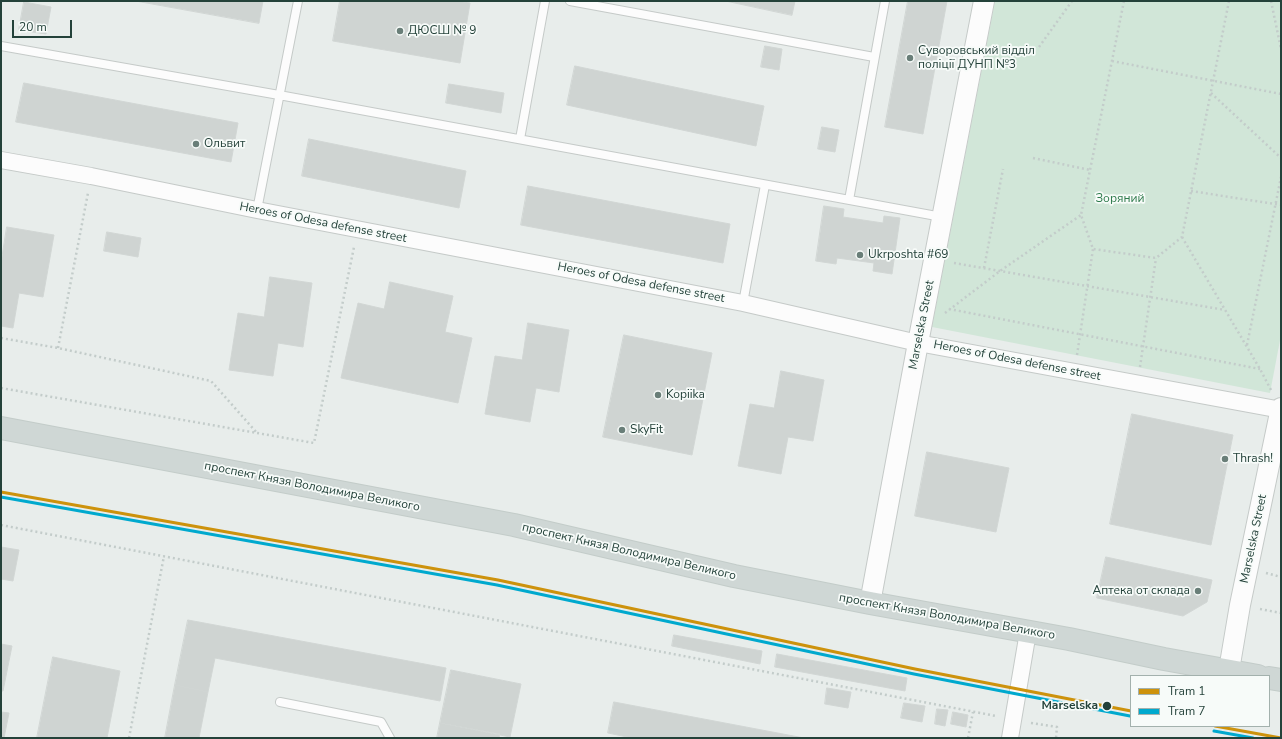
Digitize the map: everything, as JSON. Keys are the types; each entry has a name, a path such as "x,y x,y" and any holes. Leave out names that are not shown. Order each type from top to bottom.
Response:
{"main road":[{"name":"проспект Князя Володимира Великого","path":"1,428 514,526 734,576 870,603 1069,639 1164,660 1253,675"},
{"path":"1270,678 1281,680"}],"street":[{"name":"Marselska Street","path":"870,603 918,343 984,1"},
{"name":"Heroes of Odesa defense street","path":"1,160 91,176 358,230 743,303 918,343 1281,409"},
{"name":"Marselska Street","path":"1229,670 1240,605 1281,409"},
{"path":"1010,738 1028,632"}],"lane":[{"path":"257,210 298,1"},
{"path":"520,139 545,1"},
{"path":"570,1 874,57"},
{"path":"849,200 885,1"},
{"path":"1,46 279,95 942,217"},
{"path":"743,303 765,185"},
{"path":"280,702 381,722 390,738"}],"path":[{"path":"1039,47 1072,1"},
{"path":"1074,372 1093,249 1081,215 1124,1"},
{"path":"1137,383 1156,258 1182,237 1229,1"},
{"path":"1271,1 1281,49"},
{"path":"1112,61 1281,94"},
{"path":"1210,93 1281,158"},
{"path":"1033,158 1090,170"},
{"path":"984,268 1003,168"},
{"path":"58,348 91,176"},
{"path":"1247,346 1281,177"},
{"path":"1191,192 1281,205"},
{"path":"944,314 1000,271 1081,215"},
{"path":"1,388 314,443 358,230"},
{"path":"1182,237 1260,368 1281,409"},
{"path":"1093,249 1156,258"},
{"path":"934,260 1225,310"},
{"path":"949,309 1260,368"},
{"path":"1,338 58,348 211,381 257,434"},
{"path":"1,525 1058,728 1056,738"},
{"path":"129,738 164,556"},
{"path":"968,738 973,712"}],"green space":[{"name":"Зоряний","path":"995,1 1281,1 1281,335 1270,393 932,327"}],"building":[{"path":"136,1 263,1 259,23"},
{"path":"340,1 456,1 470,3 460,63 333,41"},
{"path":"726,1 795,1 792,15"},
{"path":"908,1 947,1 923,134 885,127"},
{"path":"24,2 51,7 46,34 19,30"},
{"path":"765,46 782,49 779,70 761,67"},
{"path":"575,66 764,106 756,146 567,105"},
{"path":"24,83 238,123 231,162 16,122"},
{"path":"449,84 504,93 501,113 446,103"},
{"path":"822,127 839,130 835,152 818,149"},
{"path":"309,139 466,171 459,208 302,176"},
{"path":"528,186 730,224 723,263 521,225"},
{"path":"824,206 844,209 843,217 883,223 884,216 900,218 892,274 873,271 874,263 837,258 836,264 816,261"},
{"path":"7,227 54,235 43,297 19,293 13,328 1,326 1,263"},
{"path":"107,232 141,238 138,257 104,251"},
{"path":"270,277 312,283 303,347 278,343 273,376 229,370 238,313 264,317"},
{"path":"390,282 453,296 445,332 472,338 458,403 341,378 358,303 384,309"},
{"path":"528,323 569,330 559,392 536,388 530,422 485,414 495,356 522,360"},
{"name":"Kopiika","path":"624,335 712,353 692,455 603,437"},
{"path":"781,371 824,380 813,441 788,437 781,474 738,466 750,404 774,408"},
{"path":"1132,414 1233,435 1211,545 1110,524"},
{"path":"927,452 1009,468 996,532 915,516"},
{"path":"1,547 19,550 13,581 1,579"},
{"path":"1106,557 1212,580 1207,602 1183,616 1097,598"},
{"path":"188,620 446,668 440,701 215,658 208,692 175,685"},
{"path":"674,635 762,651 760,664 672,646"},
{"path":"1,644 12,646 3,691 1,691"},
{"path":"777,654 907,678 905,691 775,667"},
{"path":"53,657 120,671 107,738 37,738"},
{"path":"451,670 521,684 510,737 440,723"},
{"path":"175,685 208,692 199,738 165,738"},
{"path":"827,688 851,692 848,708 825,704"},
{"path":"614,702 804,738 632,738 608,733"},
{"path":"904,703 925,706 922,722 901,718"},
{"path":"937,709 948,710 945,726 935,724"},
{"path":"1,712 9,713 4,738 1,738"},
{"path":"953,712 968,715 966,727 951,724"},
{"path":"440,723 500,734 499,738 437,738"}],"tram line":[{"name":"1","path":"1,492 498,580 915,669 1130,711"},
{"name":"7","path":"1,497 497,585 914,674 1130,716"},
{"name":"1","path":"1220,727 1281,738"},
{"name":"7","path":"1214,731 1253,738"}],"place":[{"name":"ДЮСШ № 9","path":"400,31"},
{"name":"Суворовський відділ поліції ДУНП №3","path":"910,58"},
{"name":"Ольвит","path":"196,144"},
{"name":"Ukrposhta #69","path":"860,255"},
{"name":"Kopiika","path":"658,395"},
{"name":"SkyFit","path":"622,430"},
{"name":"Thrash!","path":"1225,459"},
{"name":"Аптека от склада","path":"1198,591"},
{"name":"Marselska","path":"1107,706"}]}
